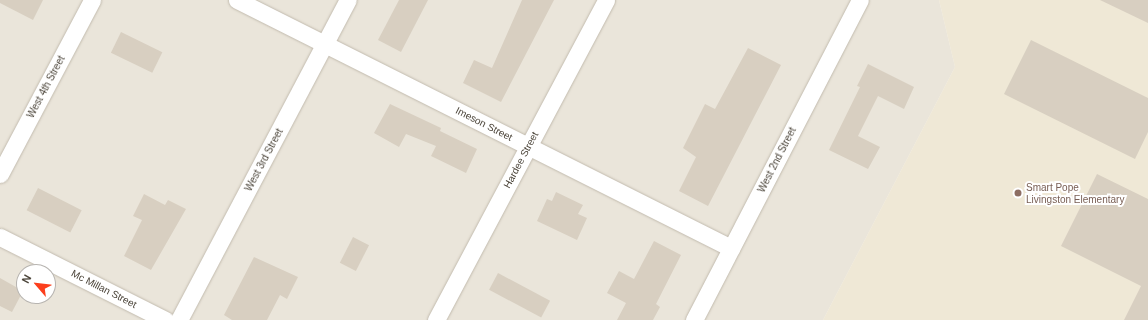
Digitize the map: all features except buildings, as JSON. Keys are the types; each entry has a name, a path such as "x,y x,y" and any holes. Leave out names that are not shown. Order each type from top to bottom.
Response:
{"street":[{"name":"West 4th Street","path":"0,174 92,0"},
{"name":"Imeson Street","path":"237,0 731,248"},
{"name":"West 3rd Street","path":"179,320 348,0"},
{"name":"Hardee Street","path":"436,320 606,0"},
{"name":"West 2nd Street","path":"694,320 860,0"},
{"name":"Mc Millan Street","path":"0,237 165,320"}],"shaded area":[{"path":"0,0 939,0 955,67 823,320 0,320"},
{"name":"Smart Pope Livingston Elementary","path":"939,0 1148,0 1148,320 823,320 955,67"}],"place":[{"name":"Smart Pope Livingston Elementary","path":"1018,193"}]}
